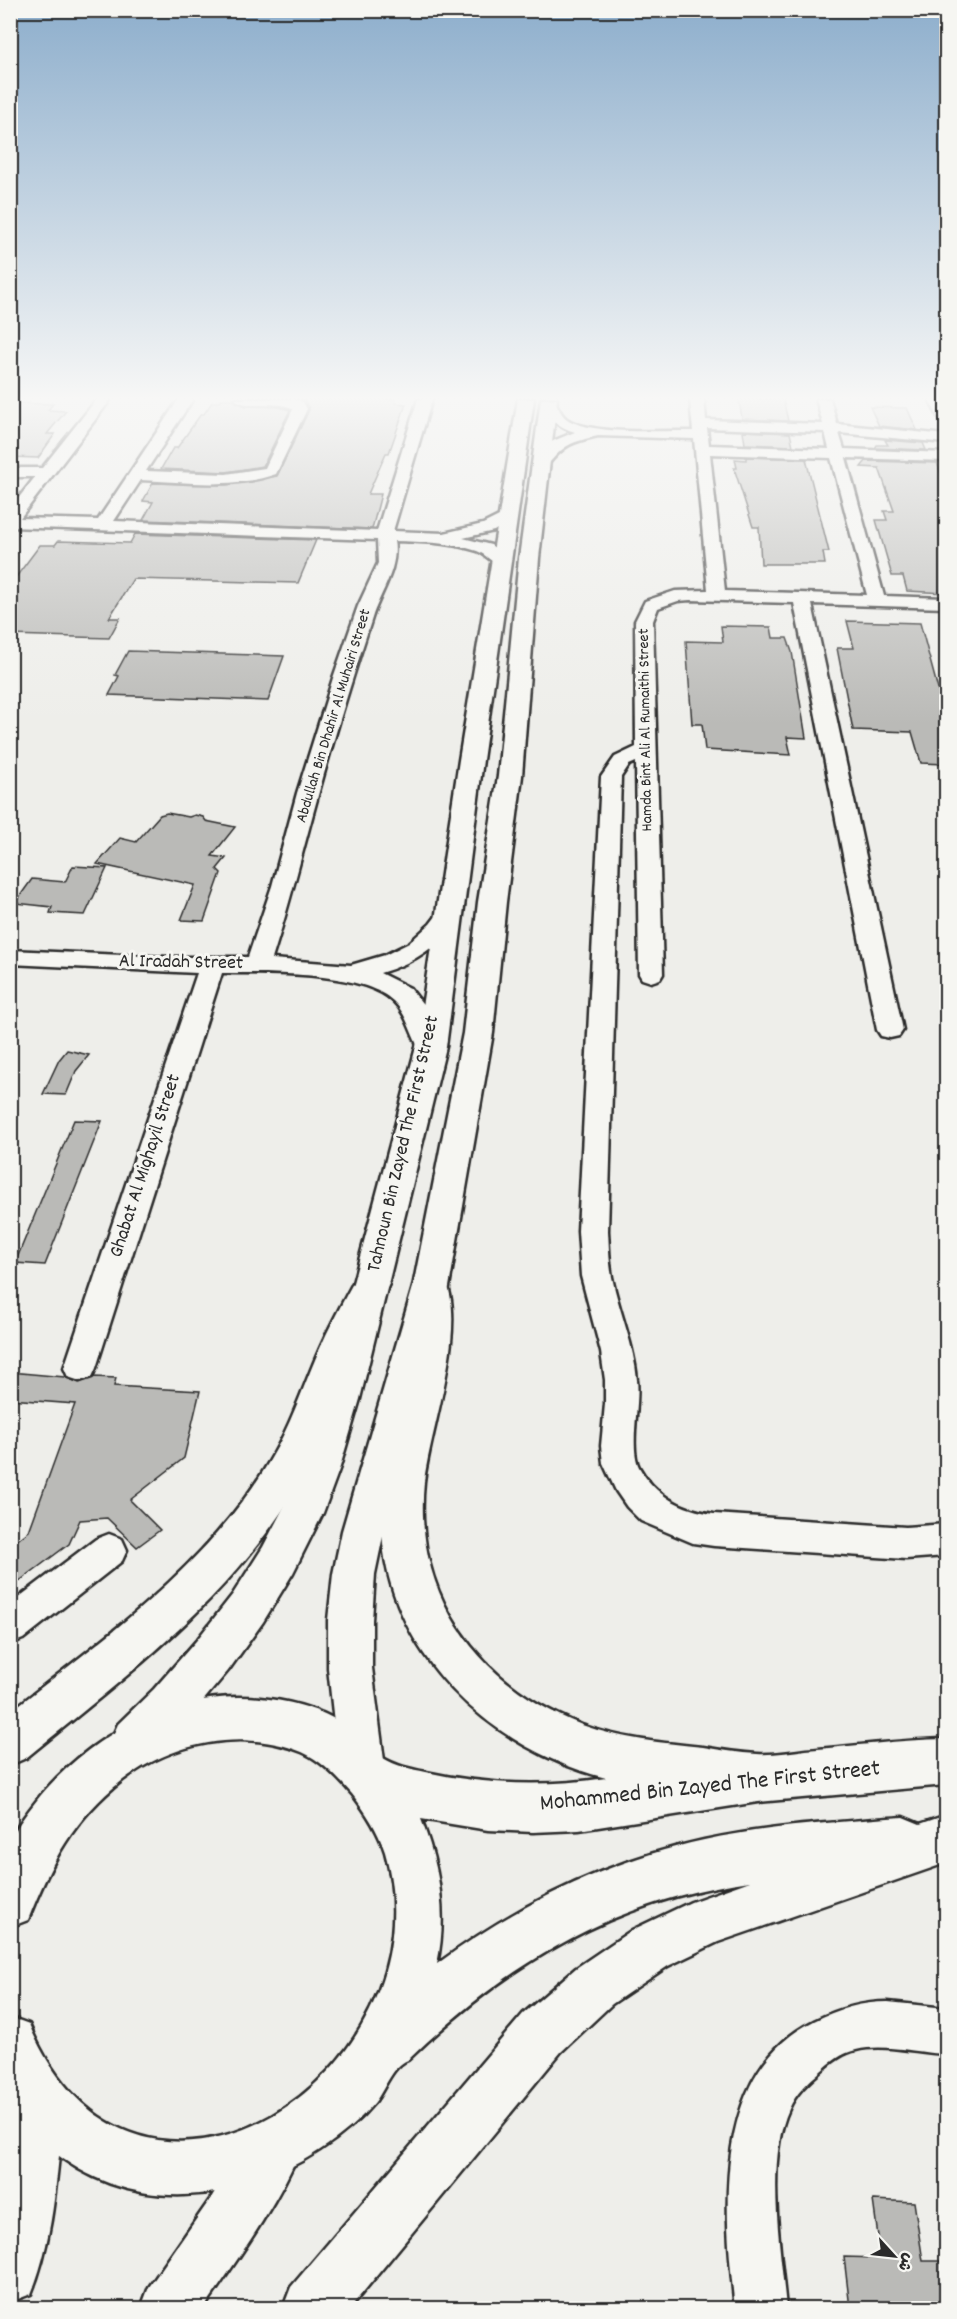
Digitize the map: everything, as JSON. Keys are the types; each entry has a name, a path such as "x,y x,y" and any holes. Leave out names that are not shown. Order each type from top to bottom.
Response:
{"street":[{"path":"10,521 21,507"},
{"path":"104,524 115,507"},
{"name":"Abdullah Bin Dhahir Al Muhairi Street","path":"258,965 284,886 308,793 343,678 367,606 386,563 387,549 384,534 392,507"},
{"name":"Tahnoun Bin Zayed The First Street","path":"122,1752 170,1704 212,1656 248,1608 278,1560 302,1513 320,1467 431,1047 448,916 510,507"},
{"path":"366,1772 350,1668 350,1620 354,1574 363,1531 431,1287 478,1033 492,902 505,820 529,558 536,507"},
{"path":"708,507 717,595"},
{"path":"853,507 877,601"},
{"path":"442,538 481,530 507,517"},
{"path":"10,521 442,538 485,548 501,560"},
{"name":"Hamda Bint Ali Al Rumaithi Street","path":"651,974 644,621 646,611 651,605 675,596 717,595 946,603"},
{"path":"802,598 890,1030"},
{"path":"647,750 622,761 611,777 593,1231 596,1276 618,1361 622,1404 618,1446 627,1480 654,1510 693,1527 906,1543 946,1540"},
{"name":"Al Iradah Street","path":"351,973 395,960 413,952 428,941 448,916"},
{"name":"Al Iradah Street","path":"10,957 168,964 258,965 351,973 370,978 401,994 421,1018 431,1047"},
{"name":"Ghabat Al Mighayil Street","path":"80,1368 212,964"},
{"path":"10,1742 184,1597 222,1557 256,1516 304,1435 338,1346 370,1284"},
{"path":"431,1287 432,1333 404,1484 403,1540 409,1576 419,1603 443,1647 469,1678 502,1706 540,1730 582,1747 626,1758 758,1778"},
{"path":"10,1627 109,1550"},
{"path":"10,1902 16,1882 35,1843 59,1808 89,1777 122,1752 164,1731 207,1719 250,1717 291,1725 329,1742 366,1772 398,1819 415,1871 418,1930 406,1991 379,2050 350,2090 314,2122 273,2148 230,2163 184,2170 142,2166 102,2152 67,2128 27,2093"},
{"name":"Mohammed Bin Zayed The First Street","path":"366,1772 398,1790 443,1800 488,1806 534,1808 579,1806 758,1778 946,1762"},
{"path":"10,1844 59,1808"},
{"path":"379,2050 446,1989 509,1946 578,1908 642,1881 737,1858 946,1838"},
{"path":"312,2308 542,2033 594,1986 650,1948 708,1920 946,1838"},
{"path":"760,2308 751,2166 760,2122 776,2084 801,2054 833,2034 868,2025 946,2031"},
{"path":"10,2043 27,2093 19,2238 10,2273"},
{"path":"170,2308 231,2218 273,2148"}],"building":[{"path":"150,507 378,507 372,529 143,520"},
{"path":"747,507 818,507 829,552 823,552 825,564 761,564 759,527 753,527"},
{"path":"893,507 946,507 946,593 907,591 903,576 892,576 876,520 887,520 884,511 894,511"},
{"path":"135,534 316,540 298,583 133,579 109,618 120,618 109,638 10,635 10,585 40,545 55,545 58,541 130,543"},
{"path":"847,621 920,623 946,719 946,764 921,763 912,732 853,730 837,648 854,648"},
{"path":"721,626 771,627 773,638 787,638 792,652 806,738 787,737 791,755 705,750 702,724 692,724 686,641 723,642"},
{"path":"128,651 284,656 268,701 109,695 119,676 115,675"},
{"path":"167,813 189,817 195,815 203,817 206,821 235,827 212,856 226,858 217,869 221,873 204,921 181,920 195,885 97,864 120,838 136,842 160,815"},
{"path":"73,866 107,868 85,915 50,913 52,907 15,903 32,879 65,882"},
{"path":"67,1050 89,1055 76,1071 66,1095 43,1094 59,1060"},
{"path":"74,1120 102,1121 45,1265 15,1263"},
{"path":"10,1372 65,1377 79,1383 94,1377 116,1378 114,1386 200,1391 184,1458 130,1500 160,1530 137,1547 107,1518 80,1520 69,1544 10,1588 10,1546 29,1531 75,1404 10,1399"},
{"path":"873,2200 914,2202 923,2261 946,2261 946,2308 850,2308 844,2257 881,2258"}]}
